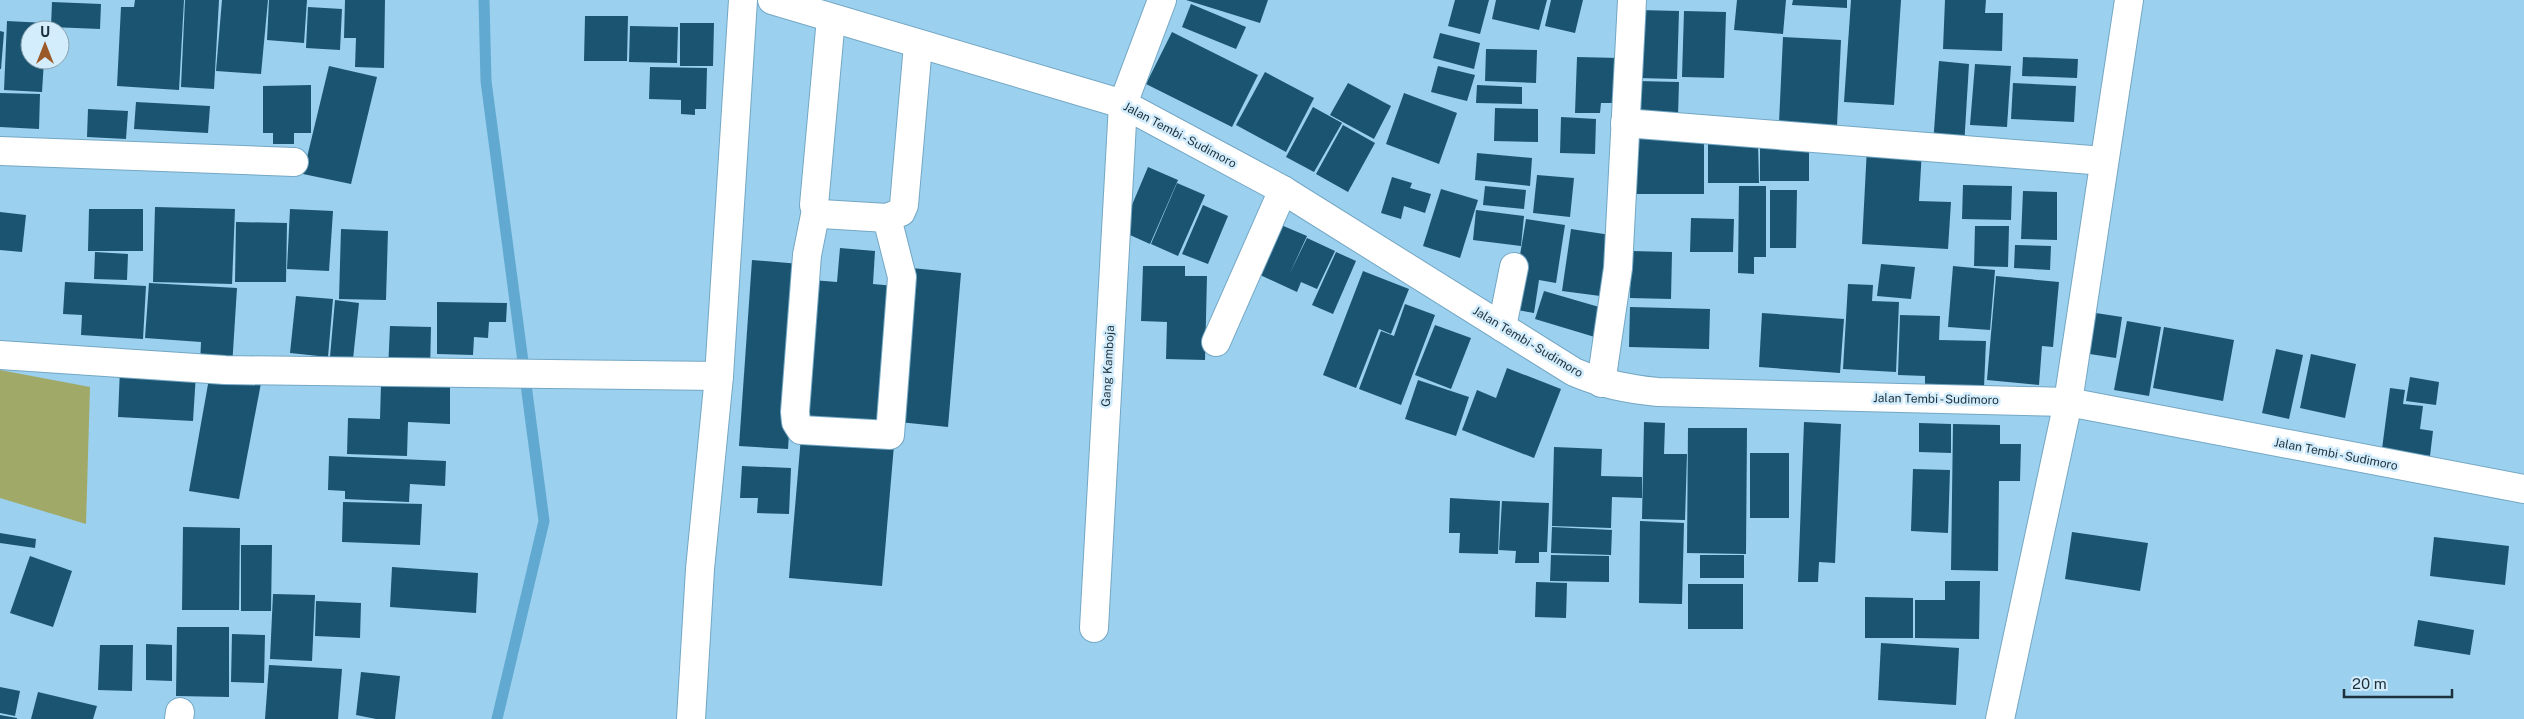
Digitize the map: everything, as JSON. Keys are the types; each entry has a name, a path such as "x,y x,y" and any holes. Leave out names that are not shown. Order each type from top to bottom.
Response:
{"street":[{"path":"691,719 700,569 719,376 743,0"},
{"name":"Jalan Tembi - Sudimoro","path":"772,0 918,45 1122,104 1283,190 1574,372 1601,383 1626,389 1658,392 2068,402 2524,490"},
{"name":"Gang Kamboja","path":"1094,628 1122,104 1162,0"},
{"path":"1601,383 1618,268 1632,0"},
{"path":"2000,719 2068,402 2129,0"},
{"path":"831,18 814,204 816,210 806,256 795,412 796,422 801,430 890,435 902,277 887,218"},
{"path":"816,210 821,214 887,218 901,212 904,205 918,45"},
{"path":"1625,123 2104,161"},
{"path":"0,150 294,162"},
{"path":"1216,342 1283,190"},
{"path":"1502,326 1514,267"},
{"path":"0,355 225,370 496,373 562,376 719,376"}],"green space":[{"path":"0,370 90,387 86,524 0,498"}],"building":[{"path":"135,0 184,0 179,90 117,86 121,7 134,7"},
{"path":"185,0 219,0 214,89 181,87"},
{"path":"222,0 268,0 261,74 216,71"},
{"path":"269,0 307,0 304,43 267,40"},
{"path":"345,0 385,0 384,68 355,67 356,38 344,38"},
{"path":"1186,0 1268,0 1260,23"},
{"path":"1455,0 1489,0 1480,34 1448,26"},
{"path":"1496,0 1547,0 1539,30 1492,19"},
{"path":"1551,0 1583,0 1575,33 1545,26"},
{"path":"1737,0 1786,0 1783,34 1734,30"},
{"path":"1793,0 1847,0 1847,8 1792,5"},
{"path":"1851,0 1901,0 1894,105 1844,102"},
{"path":"1945,0 1986,0 1985,13 2003,13 2002,51 1943,49"},
{"path":"52,2 101,4 100,29 70,28 70,20 51,20"},
{"path":"1191,4 1246,27 1236,49 1182,27"},
{"path":"308,7 342,9 340,50 306,48"},
{"path":"1639,10 1679,11 1677,79 1638,78"},
{"path":"1684,11 1726,12 1724,78 1682,77"},
{"path":"585,16 628,16 627,61 584,61"},
{"path":"7,21 20,22 20,70 43,70 42,92 4,90"},
{"path":"680,23 714,23 713,66 680,66"},
{"path":"630,26 678,27 677,63 629,62"},
{"path":"0,31 4,32 1,69 0,69"},
{"path":"1172,32 1258,75 1232,127 1146,84"},
{"path":"1440,33 1480,43 1474,69 1433,58"},
{"path":"1783,37 1841,40 1837,126 1779,123"},
{"path":"1486,49 1537,50 1536,83 1485,81"},
{"path":"1577,57 1619,58 1617,103 1601,103 1600,113 1575,113"},
{"path":"2023,57 2078,59 2077,78 2022,76"},
{"path":"1939,61 1969,64 1964,147 1933,145"},
{"path":"1975,64 2011,66 2007,127 1970,125"},
{"path":"329,66 377,77 351,184 303,174"},
{"path":"1438,66 1475,75 1467,101 1431,92"},
{"path":"650,67 707,68 706,109 695,109 695,115 681,114 681,100 649,99"},
{"path":"1265,72 1314,98 1286,152 1236,125"},
{"path":"1637,81 1679,82 1678,116 1636,114"},
{"path":"1348,83 1391,106 1374,139 1330,115"},
{"path":"2013,83 2076,86 2074,122 2011,119"},
{"path":"311,85 311,133 294,133 294,144 273,144 273,133 263,133 263,86"},
{"path":"1477,85 1522,87 1522,104 1476,103"},
{"path":"0,93 40,94 39,129 0,127"},
{"path":"1404,93 1457,113 1439,164 1386,144"},
{"path":"136,102 210,106 208,133 134,129"},
{"path":"1313,107 1342,123 1314,172 1286,157"},
{"path":"1495,108 1538,109 1538,142 1494,141"},
{"path":"88,109 128,111 126,139 87,137"},
{"path":"1561,117 1596,119 1595,154 1560,153"},
{"path":"1343,125 1375,143 1348,192 1316,174"},
{"path":"1704,137 1704,194 1635,194 1633,138"},
{"path":"1760,142 1809,142 1809,181 1760,181"},
{"path":"1708,143 1758,143 1759,183 1708,183"},
{"path":"1867,147 1922,150 1919,201 1951,202 1948,249 1862,244"},
{"path":"1477,153 1532,158 1530,186 1475,180"},
{"path":"1148,167 1178,180 1150,244 1121,231"},
{"path":"1537,175 1574,178 1570,217 1533,213"},
{"path":"1392,177 1412,183 1410,188 1431,194 1425,213 1404,206 1401,219 1381,213"},
{"path":"1177,183 1205,195 1178,256 1151,244"},
{"path":"1963,185 2012,186 2011,220 1962,219"},
{"path":"1485,186 1526,190 1524,209 1483,205"},
{"path":"1739,186 1766,186 1766,257 1754,257 1754,274 1738,273"},
{"path":"1441,189 1478,200 1460,258 1423,246"},
{"path":"1770,190 1797,190 1796,248 1770,248"},
{"path":"2023,191 2057,192 2057,240 2021,239"},
{"path":"1203,205 1228,216 1208,264 1182,254"},
{"path":"155,207 235,209 232,284 153,282"},
{"path":"89,209 143,209 143,251 88,251"},
{"path":"290,209 333,211 329,271 287,269"},
{"path":"1476,210 1524,216 1521,246 1473,240"},
{"path":"0,212 26,215 22,252 0,250"},
{"path":"1691,218 1734,219 1733,252 1690,252"},
{"path":"1526,219 1565,225 1556,283 1539,280 1534,313 1511,309"},
{"path":"236,222 287,223 286,282 235,282"},
{"path":"1281,225 1307,236 1289,275 1307,238 1335,251 1317,289 1301,282 1297,292 1258,274"},
{"path":"1975,226 2009,226 2008,267 1974,266"},
{"path":"341,229 388,231 386,300 339,299"},
{"path":"1571,229 1617,236 1608,297 1562,291"},
{"path":"2015,245 2051,246 2050,270 2014,268"},
{"path":"840,248 875,251 873,284 895,286 886,422 803,417 812,280 837,282"},
{"path":"1631,251 1672,252 1671,299 1630,298"},
{"path":"95,252 128,254 127,280 94,279"},
{"path":"1336,252 1356,261 1333,314 1312,305"},
{"path":"752,260 800,264 788,449 739,446"},
{"path":"1881,264 1915,267 1911,299 1877,296"},
{"path":"1143,266 1185,266 1185,276 1207,276 1205,360 1166,359 1167,322 1141,321"},
{"path":"1953,266 1995,270 1990,330 1948,327"},
{"path":"912,268 961,273 948,427 899,422"},
{"path":"1363,271 1409,289 1391,334 1379,329 1356,388 1323,375"},
{"path":"1996,276 2059,282 2053,347 2042,346 2039,385 1987,380"},
{"path":"65,282 146,286 143,339 81,335 82,315 63,314"},
{"path":"149,283 237,288 232,367 200,364 201,342 145,338"},
{"path":"1848,284 1873,285 1872,301 1899,302 1896,372 1843,369"},
{"path":"1544,291 1606,309 1598,338 1535,319"},
{"path":"296,296 333,299 328,357 290,353"},
{"path":"335,300 359,303 353,359 330,357"},
{"path":"437,302 507,303 506,322 489,322 488,338 474,337 473,355 437,354"},
{"path":"1405,304 1435,315 1401,405 1359,389 1381,331 1394,336"},
{"path":"1630,307 1710,309 1709,349 1629,347"},
{"path":"2089,312 2122,317 2116,358 2083,353"},
{"path":"1762,313 1844,319 1840,373 1759,367"},
{"path":"1900,315 1940,316 1939,340 1986,341 1984,387 1925,385 1925,376 1898,375"},
{"path":"2127,321 2161,327 2149,396 2114,390"},
{"path":"1435,325 1471,338 1451,389 1415,375"},
{"path":"390,326 431,327 430,371 388,370"},
{"path":"2164,327 2234,340 2223,401 2153,388"},
{"path":"2276,349 2303,355 2289,419 2262,413"},
{"path":"2311,354 2356,364 2345,418 2300,408"},
{"path":"1507,368 1561,389 1534,458 1462,430 1477,390 1496,398"},
{"path":"120,369 196,373 193,421 118,417"},
{"path":"210,373 261,383 239,499 189,491"},
{"path":"2410,377 2439,382 2436,405 2406,401"},
{"path":"1418,380 1469,397 1456,436 1405,419"},
{"path":"381,384 450,386 450,424 408,422 407,456 347,454 348,418 380,419"},
{"path":"2390,388 2405,390 2403,404 2423,406 2420,429 2433,431 2430,456 2382,449"},
{"path":"1644,422 1665,423 1664,454 1687,454 1685,520 1642,519"},
{"path":"1804,422 1841,424 1835,563 1819,562 1818,582 1798,582"},
{"path":"1919,423 1951,424 1951,453 1919,452"},
{"path":"1953,424 2000,425 2000,444 2021,444 2020,481 1999,481 1998,571 1951,570"},
{"path":"1688,428 1747,428 1746,554 1687,553"},
{"path":"801,437 894,445 882,586 789,578"},
{"path":"1554,447 1602,449 1601,476 1642,477 1642,498 1612,497 1611,528 1552,526"},
{"path":"1750,453 1789,453 1789,518 1750,518"},
{"path":"329,456 446,461 445,486 410,484 409,502 345,499 345,491 328,490"},
{"path":"742,466 791,468 789,514 757,513 758,498 740,498"},
{"path":"1913,469 1950,470 1948,533 1911,531"},
{"path":"1450,498 1500,501 1498,554 1459,553 1460,533 1449,533"},
{"path":"1502,501 1549,503 1547,552 1539,552 1539,563 1515,563 1516,551 1499,550"},
{"path":"343,502 422,504 420,545 342,542"},
{"path":"1640,521 1684,523 1682,604 1639,603"},
{"path":"183,527 240,528 239,610 182,610"},
{"path":"1552,527 1612,530 1611,555 1551,553"},
{"path":"2072,532 2148,543 2140,591 2065,579"},
{"path":"0,533 36,539 35,548 0,543"},
{"path":"2434,537 2509,546 2505,585 2430,576"},
{"path":"241,545 272,545 271,611 241,611"},
{"path":"1551,555 1609,556 1609,582 1550,581"},
{"path":"1700,555 1744,555 1744,578 1700,578"},
{"path":"30,556 72,571 53,627 10,613"},
{"path":"392,567 478,573 476,613 390,607"},
{"path":"1945,581 1980,581 1979,639 1915,638 1915,600 1945,600"},
{"path":"1536,582 1567,583 1566,618 1535,617"},
{"path":"1688,584 1743,584 1743,629 1688,629"},
{"path":"273,594 315,595 312,661 270,659"},
{"path":"1865,597 1913,598 1913,638 1865,638"},
{"path":"316,601 361,603 360,638 315,636"},
{"path":"2418,620 2474,630 2470,655 2414,646"},
{"path":"177,627 229,627 229,697 176,696"},
{"path":"232,634 265,635 264,683 231,682"},
{"path":"1881,643 1959,648 1956,705 1878,700"},
{"path":"146,644 172,645 172,681 146,680"},
{"path":"100,645 133,645 132,691 98,690"},
{"path":"269,665 342,669 338,719 265,719"},
{"path":"361,672 400,676 395,719 376,719 356,715"},
{"path":"0,687 20,691 15,716 0,713"},
{"path":"38,692 97,706 93,719 31,719"},
{"path":"0,715 17,718 17,719 0,719"}],"waterway":[{"path":"484,0 486,81 544,521 497,719"}]}
